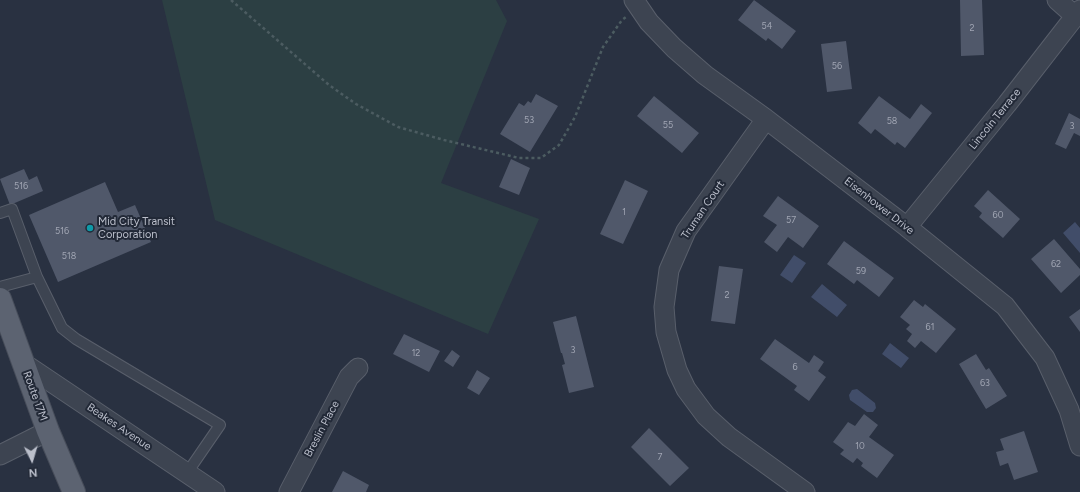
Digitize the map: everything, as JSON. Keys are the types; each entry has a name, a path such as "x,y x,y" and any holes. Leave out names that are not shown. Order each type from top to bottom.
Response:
{"main road":[{"name":"Route 17M","path":"0,300 48,430 74,492"}],"street":[{"path":"1057,0 1078,13"},
{"name":"Eisenhower Drive","path":"636,4 649,22 684,57 705,75 766,119 907,227 1005,306 1045,358 1075,408 1080,446"},
{"name":"Lincoln Terrace","path":"907,227 1007,104 1078,13"},
{"name":"Truman Court","path":"766,119 686,231 669,270 664,307 666,332 677,370 686,389 706,416 729,437 805,492"},
{"name":"Beakes Avenue","path":"23,363 215,492"},
{"name":"Breslin Place","path":"289,492 349,377 358,368"},
{"path":"0,455 48,430"}],"lane":[{"path":"0,213 12,209 37,277 62,328 76,339 220,425 187,473"},
{"path":"0,287 37,277"}],"path":[{"path":"231,0 329,85 356,104 398,127 519,158 541,158 559,145 575,117 603,46 636,4"}],"green space":[{"path":"162,0 496,0 507,21 441,183 539,219 488,334 215,220"}],"water":[{"path":"1075,222 1080,228 1080,253 1063,233"},
{"path":"794,255 806,263 792,283 780,275"},
{"path":"822,284 847,305 837,317 811,297"},
{"path":"890,343 909,358 901,368 882,354"},
{"path":"857,389 875,403 876,408 873,412 867,412 850,400 849,395 852,390"}],"building":[{"path":"754,0 796,31 782,49 768,38 766,41 738,20"},
{"path":"960,0 982,0 984,55 961,56"},
{"path":"846,41 852,89 827,92 821,44"},
{"path":"536,94 558,106 530,152 500,134 519,103 524,106 528,101 531,103"},
{"path":"654,96 699,133 682,153 637,116"},
{"path":"879,96 910,119 921,104 932,113 905,148 897,142 895,145 875,129 871,134 858,123"},
{"path":"1069,113 1080,119 1080,136 1074,133 1066,149 1055,144"},
{"path":"511,159 530,168 519,195 499,187"},
{"path":"24,169 29,180 37,176 43,191 10,205 0,179"},
{"path":"625,180 648,191 623,244 600,234"},
{"name":"Mid City Transit Corporation","path":"105,182 118,212 135,205 151,242 58,282 29,215"},
{"path":"988,190 1020,219 1003,238 979,217 982,213 974,206"},
{"path":"778,196 819,226 803,248 788,237 777,252 764,242 777,225 763,216"},
{"path":"1054,239 1080,269 1080,275 1061,293 1031,259"},
{"path":"844,241 894,278 879,297 857,280 854,284 827,264"},
{"path":"719,266 743,269 735,324 711,321"},
{"path":"914,300 923,307 925,304 956,329 936,353 921,341 915,348 907,341 912,334 906,329 910,325 900,317"},
{"path":"1080,309 1080,332 1069,317"},
{"path":"576,316 594,387 569,393 562,365 565,364 553,322"},
{"path":"404,334 440,351 429,372 393,354"},
{"path":"775,339 809,363 814,355 824,362 818,371 826,377 809,401 794,390 797,386 760,359"},
{"path":"452,350 460,356 453,367 444,361"},
{"path":"976,354 986,370 989,368 1007,396 986,409 959,364"},
{"path":"477,370 490,378 479,395 467,388"},
{"path":"864,414 878,425 869,437 894,455 877,478 861,466 863,463 857,458 853,463 840,454 844,450 833,442 848,422 855,426"},
{"path":"649,428 689,468 670,486 631,447"},
{"path":"1024,431 1038,472 1014,480 1008,463 1000,466 996,452 1004,450 1000,439"},
{"path":"343,471 369,485 366,492 332,492"}],"place":[{"name":"Mid City Transit Corporation","path":"90,228"}]}
